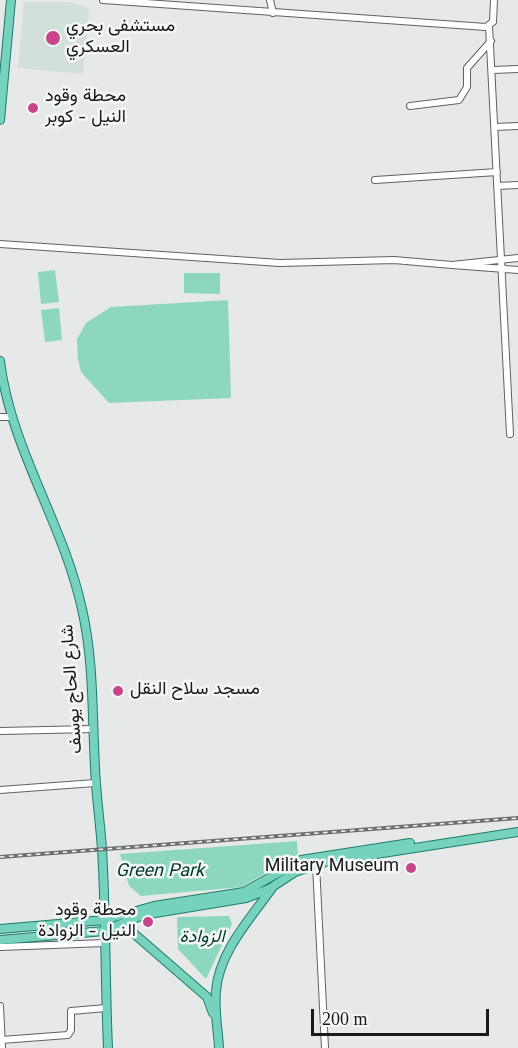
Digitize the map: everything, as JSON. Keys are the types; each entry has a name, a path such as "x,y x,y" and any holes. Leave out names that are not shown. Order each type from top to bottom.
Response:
{"main road":[{"path":"0,120 10,0"},
{"name":"شارع الحاج يوسف","path":"0,361 11,417 24,456 59,532 83,611 90,659 95,783 102,850 108,1048"},
{"path":"0,929 104,920 154,906 244,892 302,860 387,845 518,828"},
{"path":"0,940 104,931 124,926 143,915 246,898 295,872 316,864 518,832"},
{"path":"217,1048 216,990 221,970 236,939 275,884"},
{"path":"124,926 207,997 212,1007 217,1048"}],"street":[{"path":"103,0 456,26 489,26 493,22 494,0"},
{"path":"270,0 273,14"},
{"path":"489,26 492,41 510,434"},
{"path":"410,106 459,100 467,87 467,68 492,41"},
{"path":"493,70 518,69"},
{"path":"495,127 518,126"},
{"path":"375,180 497,172"},
{"path":"497,186 518,185"},
{"path":"0,244 280,263 394,260 518,270"},
{"path":"452,265 518,258"},
{"path":"0,417 11,417"},
{"path":"0,731 93,729"},
{"path":"0,790 95,783"},
{"path":"316,864 325,1048"},
{"path":"0,947 105,943"},
{"path":"0,1006 2,1048"},
{"path":"1,1040 68,1035 71,1030 70,1014 73,1010 106,1008"}],"shaded area":[{"name":"مستشفى بحري العسكري","path":"24,2 69,2 89,8 83,74 18,68"}],"green space":[{"path":"55,270 59,302 41,304 38,272"},
{"path":"184,273 220,273 220,294 184,293"},
{"path":"228,300 231,398 109,403 81,372 77,339 86,323 111,307"},
{"path":"59,308 62,340 45,342 41,310"},
{"name":"Green Park","path":"297,841 298,854 242,887 141,896 129,886 120,854"},
{"name":"الزوادة","path":"229,916 232,924 206,979 178,949 177,917"}],"railway":[{"path":"0,857 518,818"}],"place":[{"name":"مستشفى بحري العسكري","path":"53,38"},
{"name":"محطة وقود النيل - كوبر","path":"33,108"},
{"name":"مسجد سلاح النقل","path":"118,691"},
{"name":"Military Museum","path":"411,868"},
{"name":"محطة وقود النيل - الزوادة","path":"148,922"}]}
